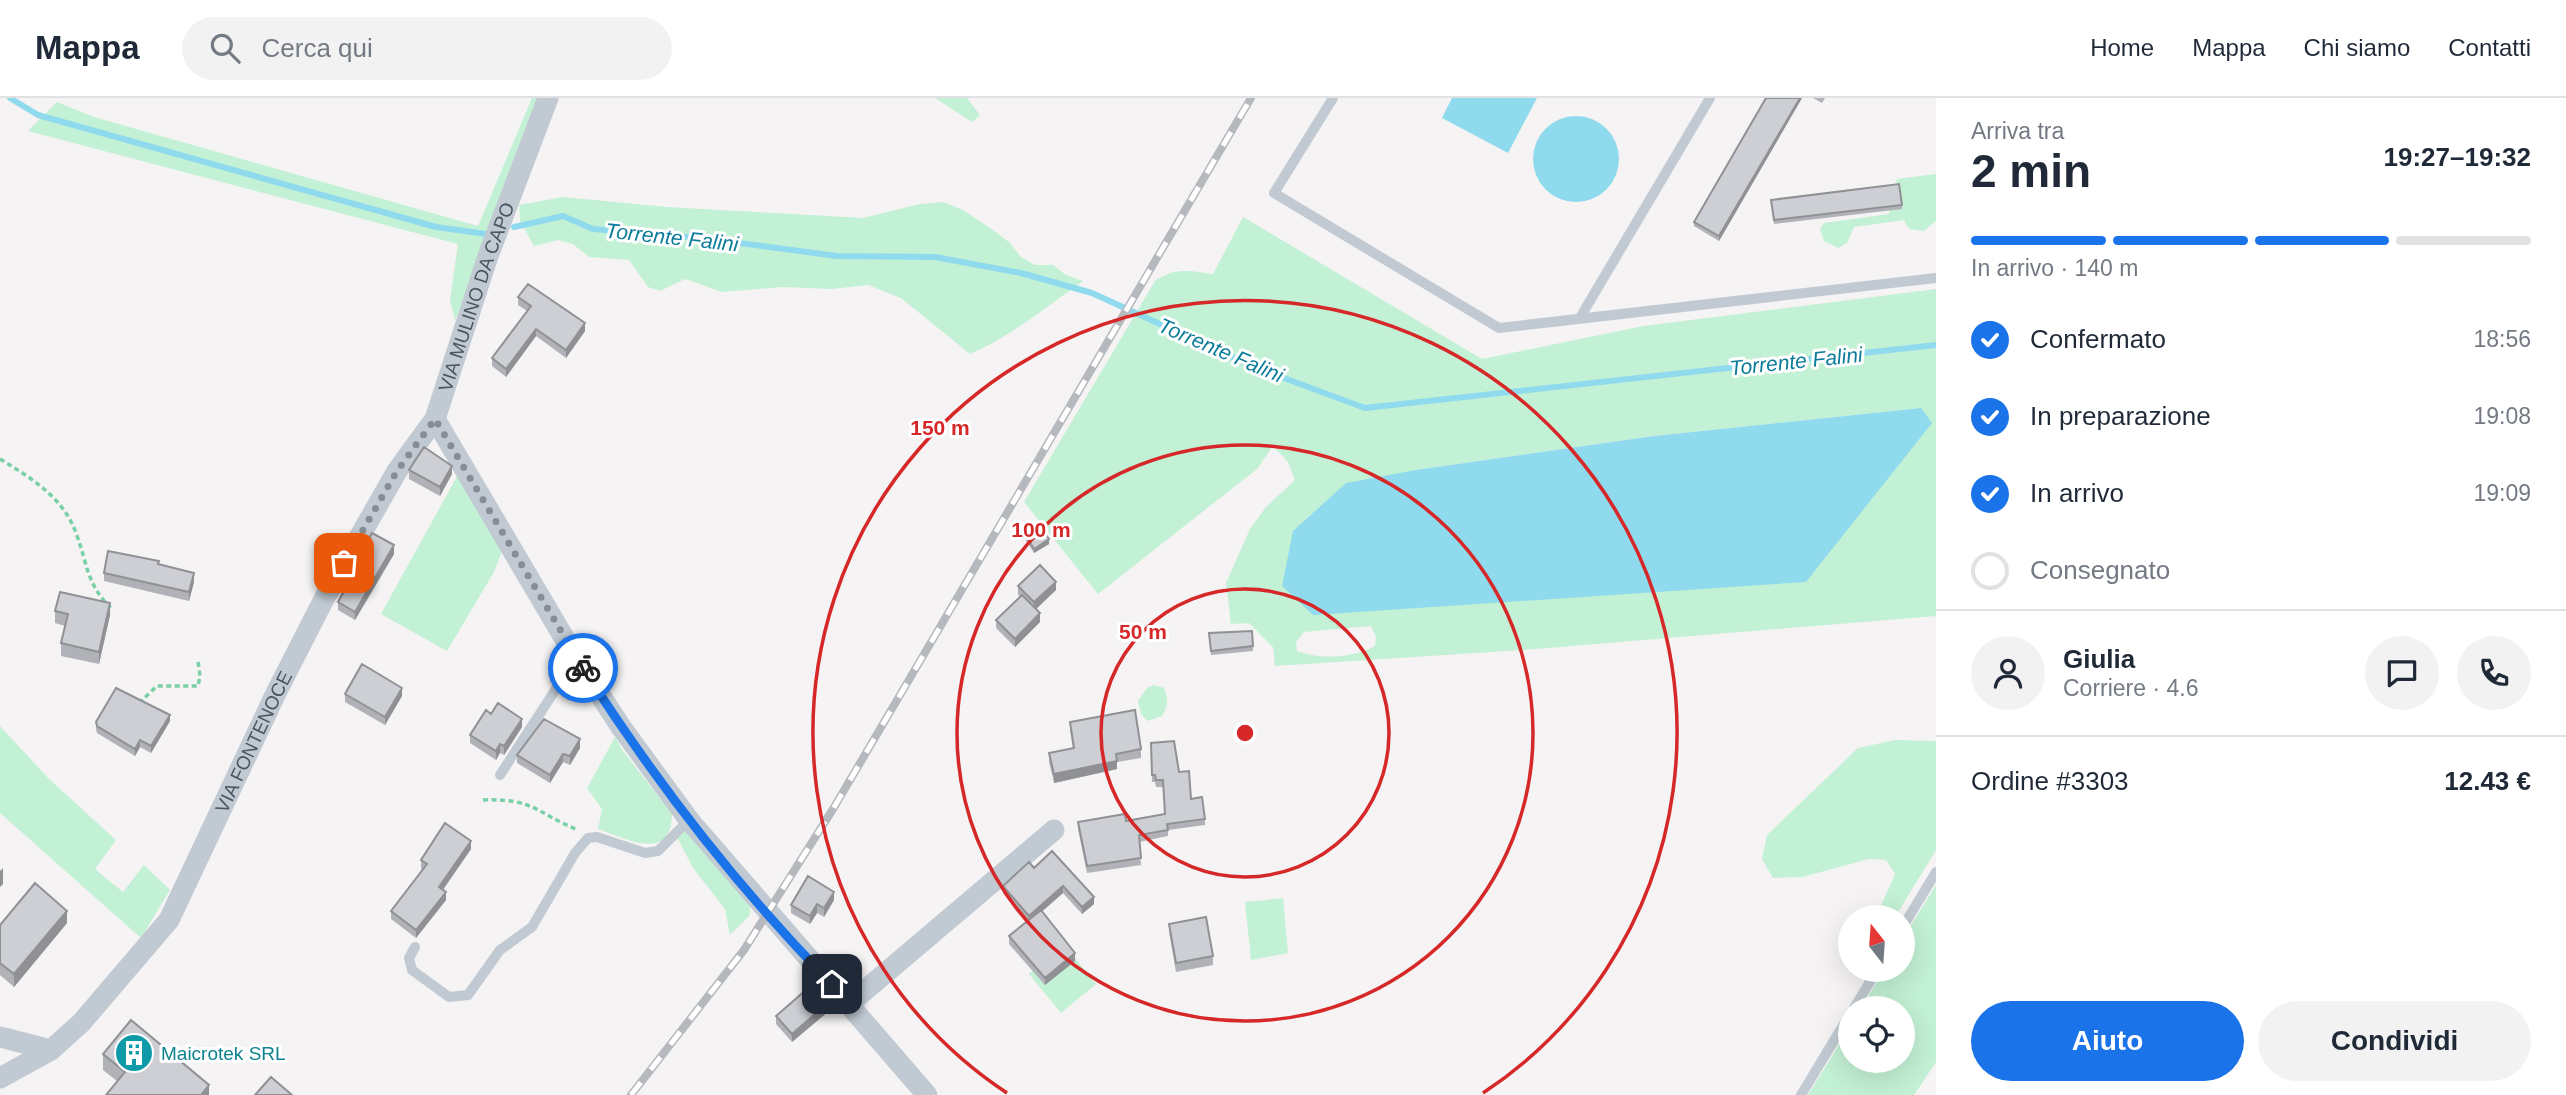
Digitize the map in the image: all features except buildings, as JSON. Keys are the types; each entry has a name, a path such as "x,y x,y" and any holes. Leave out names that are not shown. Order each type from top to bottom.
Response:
{"street":[{"name":"VIA MULINO DA CAPO","path":"548,98 488,256 435,419 576,658 621,727 689,820 766,913 850,1003 927,1095"},
{"name":"VIA FONTENOCE","path":"0,1078 51,1050 81,1023 169,920 276,692 324,599 397,471 435,419"},
{"path":"850,1003 1054,830"},
{"path":"0,1037 51,1050"}],"lane":[{"path":"1333,98 1274,194 1499,328 1581,316 1936,278"},
{"path":"1581,316 1710,98"},
{"path":"500,775 576,658"},
{"path":"415,947 409,958 412,970 449,997 468,995 500,950 532,926 582,844 597,836 645,853 658,851 689,820"},
{"path":"1915,907 1936,872"},
{"path":"1801,1095 1838,1034"}],"path":[{"path":"0,459 36,482 68,515 76,533 86,574 94,589 112,609"},
{"path":"139,703 157,686 198,686 198,661"},
{"path":"483,800 512,799 533,805 557,821 597,836"}],"green space":[{"path":"532,98 539,98 467,295 455,320 450,300 458,244 28,131 57,102 94,117 478,226"},
{"path":"935,98 967,98 980,115 972,122"},
{"path":"1936,174 1936,221 1924,231 1909,229 1904,220 1854,227 1847,243 1838,248 1824,241 1820,229 1824,223 1889,214 1897,179"},
{"path":"563,197 667,207 863,218 920,204 943,202 963,210 993,230 1010,243 1021,257 1035,265 1053,265 1066,275 1083,281 1014,330 970,354 901,298 868,285 832,289 782,287 722,292 685,279 660,291 648,287 629,260 589,257 573,244 558,240 534,246 520,221 519,205"},
{"path":"1243,217 1482,359 1643,326 1936,289 1936,616 1536,649 1275,666 1273,647 1249,623 1231,624 1226,583 1250,529 1266,507 1295,480 1288,462 1273,446 1257,469 1098,594 1024,502 1155,281 1176,272 1213,274","holes":["1920,408 1416,470 1654,436","1371,626 1376,637 1375,646 1367,650 1326,657 1297,651 1296,642 1304,632"]},
{"path":"460,471 503,549 494,572 447,651 381,614"},
{"path":"1154,685 1164,688 1167,706 1162,716 1148,721 1141,714 1138,701 1147,688"},
{"path":"0,726 49,779 116,840 95,869 123,892 144,865 170,890 141,938 0,813"},
{"path":"615,737 672,814 670,829 664,839 655,843 645,844 598,829 602,809 587,788"},
{"path":"1895,740 1936,741 1936,850 1902,905 1881,905 1895,874 1886,860 1869,859 1802,877 1773,878 1762,859 1767,835 1858,748"},
{"path":"684,829 750,906 750,915 730,935 725,909 693,868 677,837"},
{"path":"1936,885 1936,1062 1914,1095 1808,1095 1838,1046 1838,1073 1915,1073 1915,996 1868,996 1877,982 1915,982 1915,919"},
{"path":"1283,898 1288,953 1251,960 1245,902"},
{"path":"1065,945 1096,984 1061,1013 1029,974"}],"water":[{"path":"1452,98 1537,98 1508,153 1442,118"},
{"path":"1568,116 1584,116 1607,128 1616,142 1619,159 1616,176 1607,190 1584,202 1568,202 1552,195 1540,183 1533,167 1533,151 1540,135 1552,123"},
{"path":"1921,408 1932,423 1806,582 1313,615 1282,586 1293,531 1346,483 1416,470 1654,436"}],"waterway":[{"name":"Torrente Falini","path":"10,98 38,115 436,227 486,234"},
{"name":"Torrente Falini","path":"514,227 563,216 593,229 701,238 837,256 935,257 1021,273 1092,293 1254,367 1365,408 1936,345"}],"railway":[{"path":"631,1095 744,950 833,809 1251,98"}],"way so far":[{"path":"344,563 397,471 435,419 583,668"}],"place":[{"name":"Maicrotek SRL","path":"134,1053"}],"route":[{"path":"583,668 621,727 689,820 766,913 832,984"}]}
